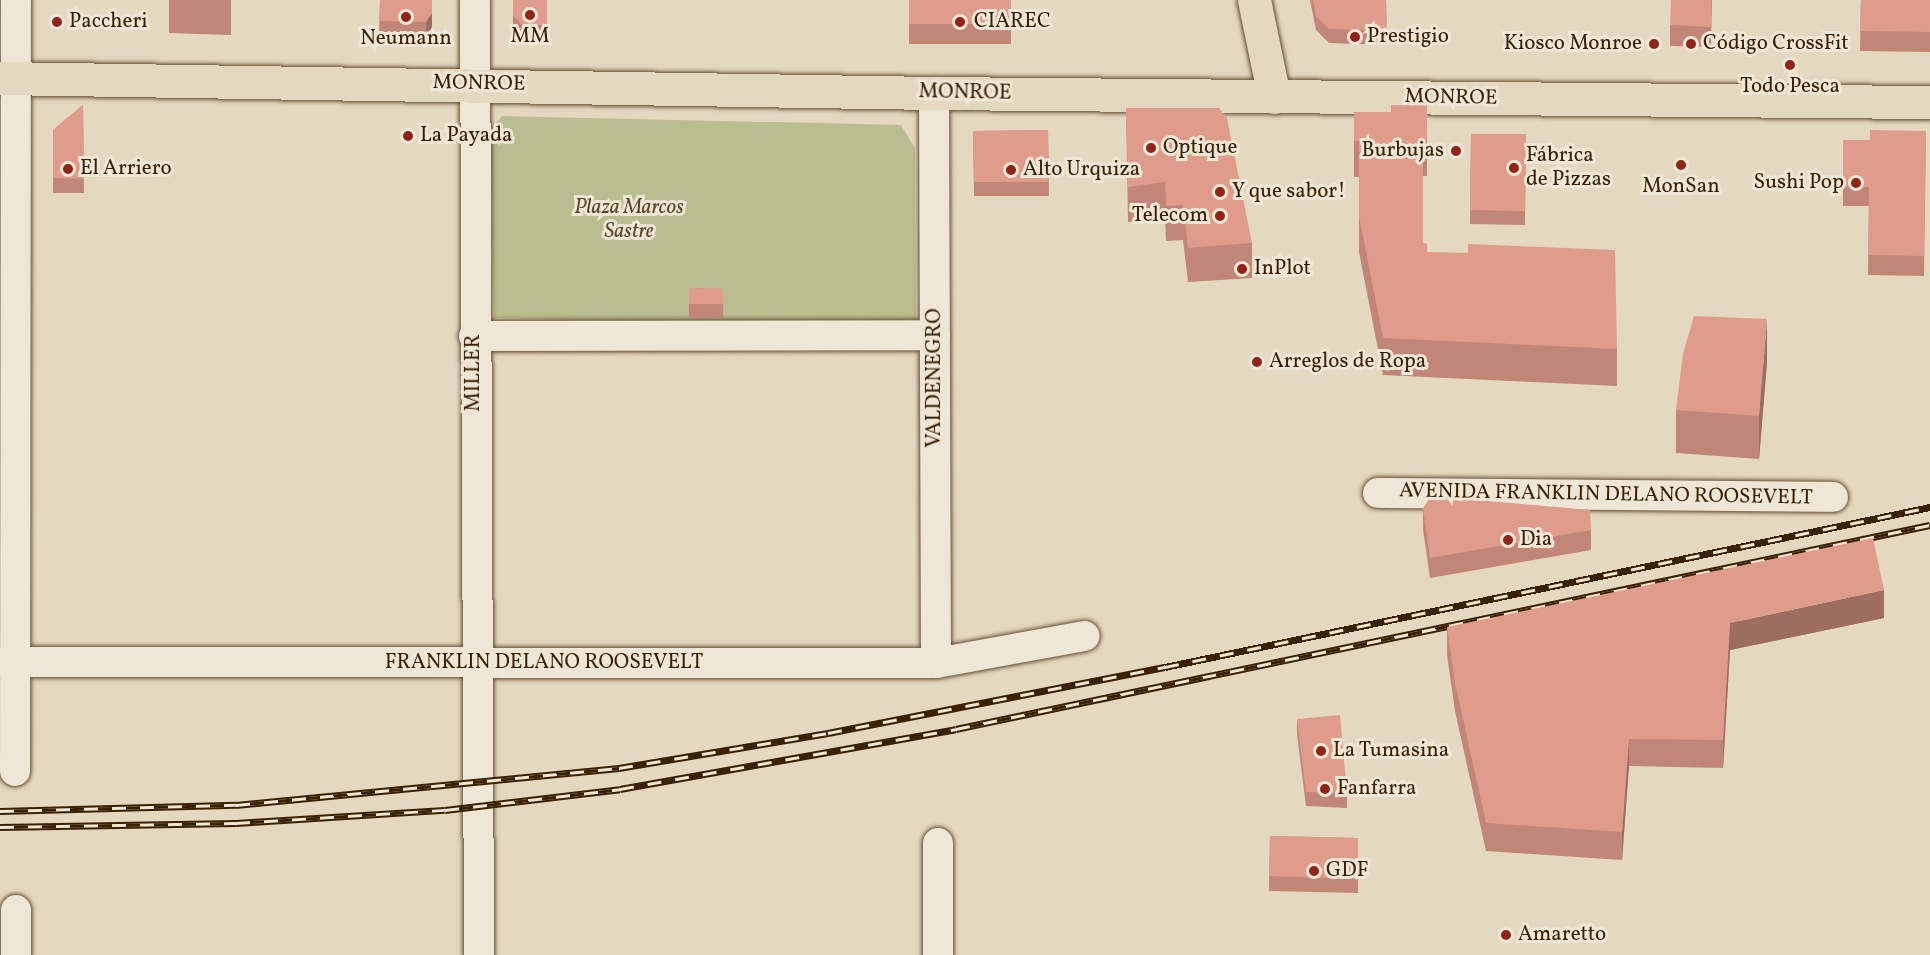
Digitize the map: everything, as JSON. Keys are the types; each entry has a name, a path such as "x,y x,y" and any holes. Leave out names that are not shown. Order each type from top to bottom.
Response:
{"main road":[{"path":"1254,0 1274,97"},
{"name":"MONROE","path":"8,78 474,83 934,93 1930,102"}],"street":[{"path":"15,771 7,662 8,78 16,0"},
{"name":"MILLER","path":"475,0 474,336 479,955"},
{"name":"VALDENEGRO","path":"934,93 936,663"},
{"path":"474,336 934,335"},
{"name":"AVENIDA FRANKLIN DELANO ROOSEVELT","path":"1378,493 1833,497"},
{"name":"FRANKLIN DELANO ROOSEVELT","path":"7,662 936,663 1085,636"},
{"path":"938,843 938,955"},
{"path":"16,910 16,955"}],"green space":[{"name":"Plaza Marcos Sastre","path":"502,116 901,125 915,148 916,327 494,318 491,129"}],"building":[{"path":"380,0 432,0 432,13 426,22 379,21"},
{"name":"MM","path":"513,0 547,0 547,25 522,25 513,15"},
{"path":"909,0 1011,0 1011,24 909,24"},
{"path":"1313,0 1386,0 1387,31 1329,29 1316,16"},
{"path":"1671,0 1711,0 1711,27 1670,25"},
{"path":"1861,0 1930,0 1930,32 1860,31"},
{"name":"El Arriero","path":"83,105 84,179 53,178 53,130"},
{"path":"1391,105 1427,105 1427,140 1423,140 1423,243 1427,243 1427,252 1468,253 1468,244 1615,250 1617,349 1383,338 1359,216 1359,141 1354,141 1354,112 1391,112"},
{"path":"1126,108 1219,108 1227,118 1252,243 1188,248 1183,205 1166,206 1165,182 1128,187"},
{"name":"Alto Urquiza","path":"1048,130 1049,182 974,182 973,131"},
{"path":"1870,130 1926,131 1924,256 1868,255 1869,187 1843,186 1843,140 1870,140"},
{"path":"1471,134 1526,134 1525,211 1470,210"},
{"path":"689,288 723,289 723,304 689,304"},
{"path":"1694,316 1767,319 1759,416 1676,410 1683,354"},
{"path":"1431,496 1590,510 1591,530 1430,558 1423,508"},
{"path":"1873,538 1884,590 1730,623 1723,740 1629,739 1622,832 1486,823 1455,683 1447,627"},
{"path":"1340,715 1347,794 1306,792 1297,719"},
{"name":"GDF","path":"1270,836 1358,838 1358,879 1269,876"}],"railway":[{"path":"0,811 236,805 619,768 828,733 1165,667 1930,507"},
{"path":"0,827 236,823 445,810 620,789 956,729 1930,525"}],"place":[{"name":"MM","path":"530,15"},
{"name":"Neumann","path":"406,17"},
{"name":"Paccheri","path":"57,22"},
{"name":"CIAREC","path":"960,22"},
{"name":"Prestigio","path":"1355,37"},
{"name":"Kiosco Monroe","path":"1654,44"},
{"name":"Código CrossFit","path":"1691,44"},
{"name":"Todo Pesca","path":"1790,65"},
{"name":"La Payada","path":"408,136"},
{"name":"Optique","path":"1151,148"},
{"name":"Burbujas","path":"1456,151"},
{"name":"MonSan","path":"1681,165"},
{"name":"Fábrica de Pizzas","path":"1514,168"},
{"name":"El Arriero","path":"68,169"},
{"name":"Alto Urquiza","path":"1011,170"},
{"name":"Sushi Pop","path":"1856,183"},
{"name":"Y que sabor!","path":"1220,192"},
{"name":"Telecom","path":"1220,216"},
{"name":"InPlot","path":"1242,269"},
{"name":"Arreglos de Ropa","path":"1257,362"},
{"name":"Dia","path":"1508,540"},
{"name":"La Tumasina","path":"1321,751"},
{"name":"Fanfarra","path":"1325,789"},
{"name":"GDF","path":"1314,871"},
{"name":"Amaretto","path":"1506,935"}]}
